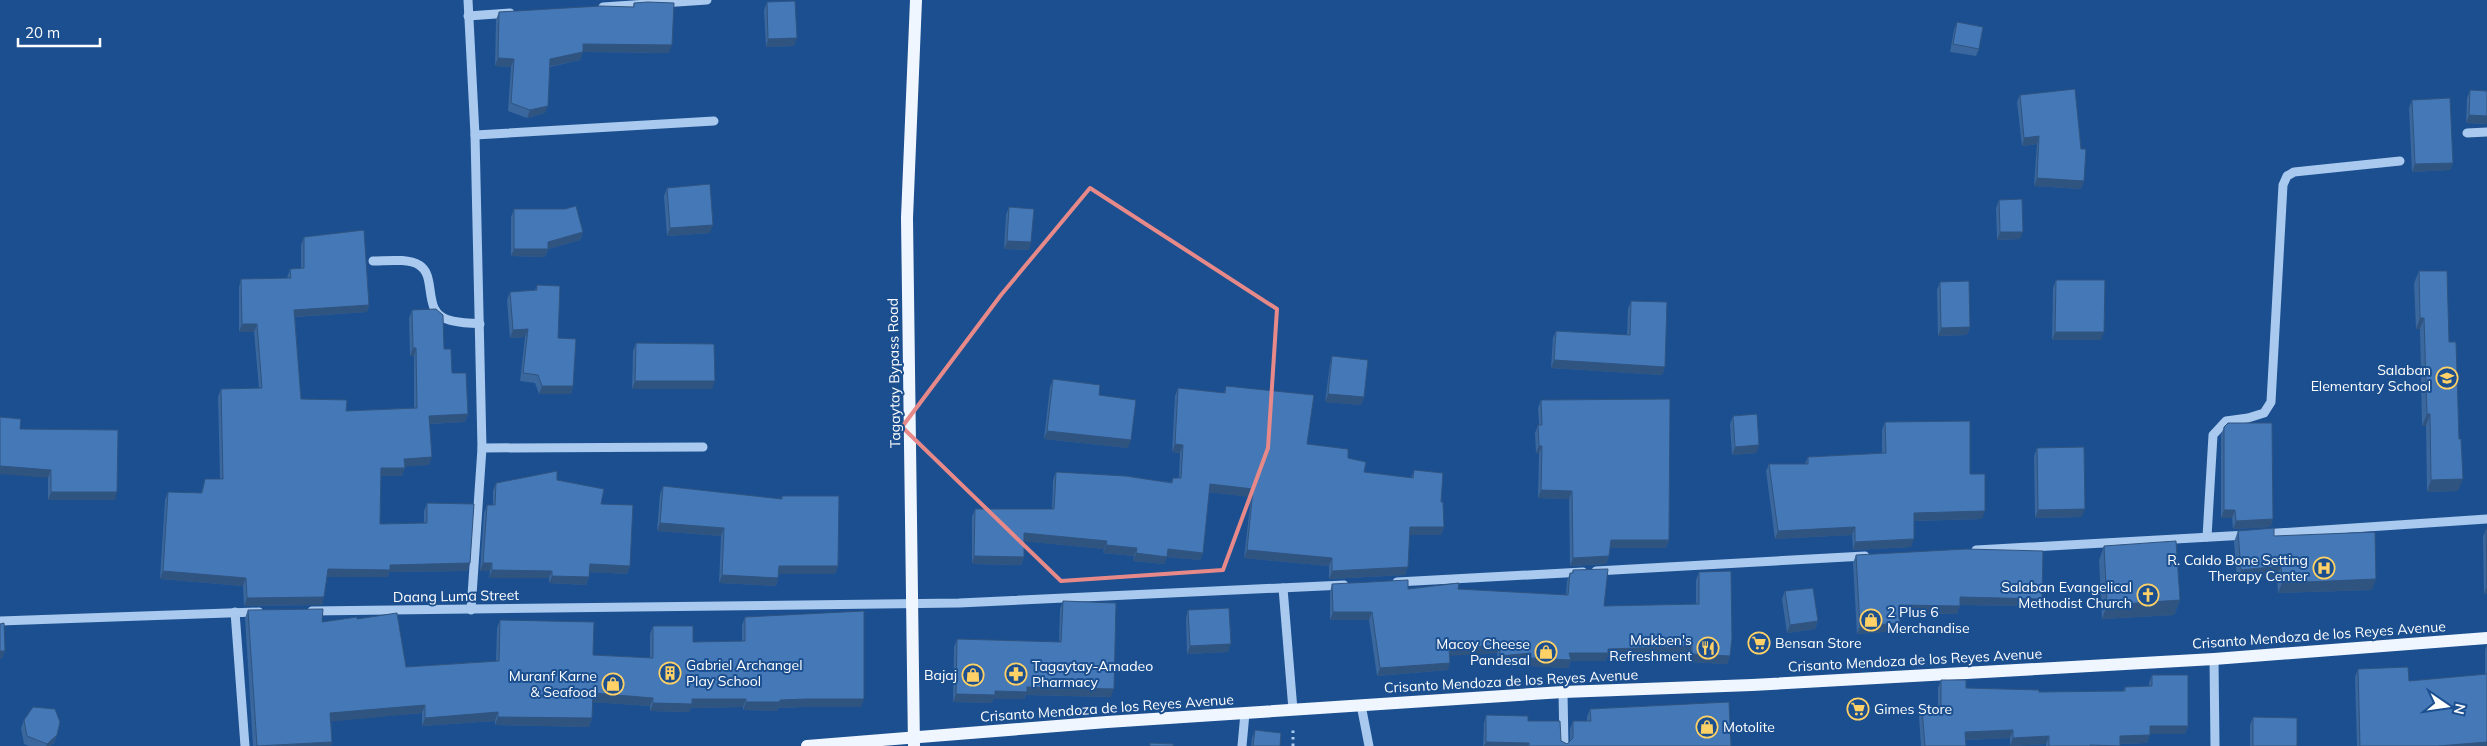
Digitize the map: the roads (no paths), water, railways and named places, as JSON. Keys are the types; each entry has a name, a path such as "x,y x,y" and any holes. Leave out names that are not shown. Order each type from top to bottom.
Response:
{"main road":[{"name":"Tagaytay Bypass Road","path":"914,742 907,218 916,0"},
{"name":"Crisanto Mendoza de los Reyes Avenue","path":"807,746 914,742 1245,713 1562,692 1752,685 2214,659 2487,638"}],"street":[{"path":"468,0 475,135 482,448 471,610"},
{"path":"598,7 707,0"},
{"path":"468,16 518,13"},
{"path":"475,135 714,121"},
{"path":"2467,134 2487,132"},
{"path":"2207,537 2213,435 2226,421 2248,418 2264,413 2271,402 2283,185 2287,176 2294,172 2400,161"},
{"path":"373,261 410,262 420,265 426,274 433,308 437,313 449,321 480,324"},
{"path":"482,448 703,447"},
{"path":"1968,550 2487,519"},
{"path":"1392,582 1879,555"},
{"name":"Daang Luma Street","path":"304,611 912,604 1352,584"},
{"path":"1282,588 1293,710"},
{"path":"235,612 245,746"},
{"path":"0,621 264,612"},
{"path":"2214,659 2214,746"},
{"path":"1562,692 1564,746"},
{"path":"1361,705 1369,746"},
{"path":"1242,746 1245,713"}],"place":[{"name":"Salaban Elementary School","path":"2447,378"},
{"name":"R. Caldo Bone Setting Therapy Center","path":"2324,568"},
{"name":"Salaban Evangelical Methodist Church","path":"2148,595"},
{"name":"2 Plus 6 Merchandise","path":"1871,620"},
{"name":"Bensan Store","path":"1759,643"},
{"name":"Makben's Refreshment","path":"1708,648"},
{"name":"Macoy Cheese Pandesal","path":"1546,652"},
{"name":"Gabriel Archangel Play School","path":"670,673"},
{"name":"Tagaytay-Amadeo Pharmacy","path":"1016,674"},
{"name":"Bajaj","path":"973,675"},
{"name":"Muranf Karne & Seafood","path":"613,684"},
{"name":"Gimes Store","path":"1858,709"},
{"name":"Motolite","path":"1707,727"}]}
